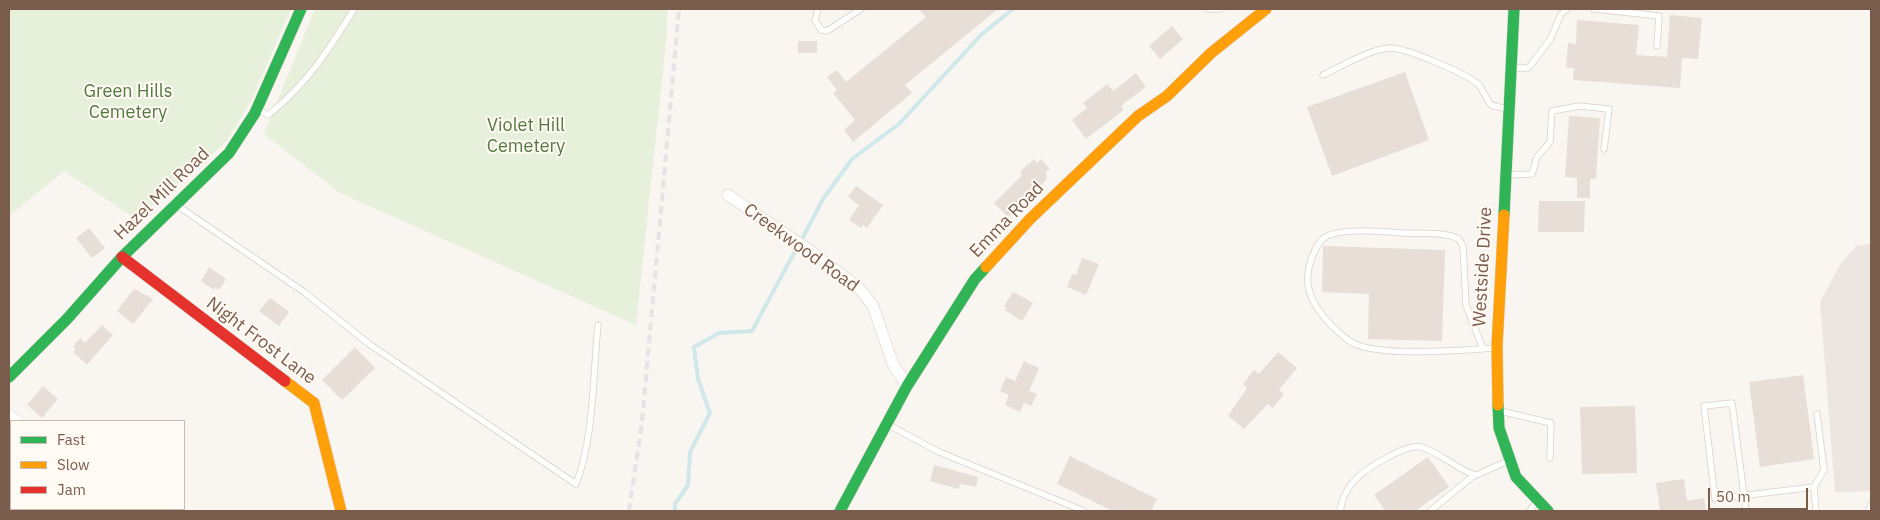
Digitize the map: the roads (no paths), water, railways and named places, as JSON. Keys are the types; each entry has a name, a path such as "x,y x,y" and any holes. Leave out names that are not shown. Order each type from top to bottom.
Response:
{"street":[{"name":"Hazel Mill Road","path":"9,377 67,319 122,257 229,152 257,110 300,9"},
{"name":"Emma Road","path":"840,511 907,386 975,279 1030,219 1138,116 1167,96 1210,53 1266,9"},
{"name":"Westside Drive","path":"1514,9 1497,348 1499,428 1516,477 1548,511"},
{"name":"Creekwood Road","path":"728,195 812,252 860,289 873,306 893,364 907,386"},
{"name":"Night Frost Lane","path":"122,257 314,403 341,511"}],"lane":[{"path":"257,110 268,114 287,101 320,63 354,9"},
{"path":"818,9 815,20 821,30 827,31 833,29 861,9"},
{"path":"1208,9 1221,9"},
{"path":"1511,68 1527,68 1531,65 1552,38 1561,14 1567,9"},
{"path":"1594,9 1659,16 1657,46"},
{"path":"1323,75 1379,50 1391,48 1432,60 1468,78 1478,85 1491,105 1509,109"},
{"path":"1506,175 1532,174 1537,157 1550,142 1552,111 1579,106 1608,109 1604,149"},
{"path":"176,204 304,292 369,344 576,484 582,468 587,444 598,325"},
{"path":"1482,349 1466,305 1463,246 1459,239 1446,235 1342,232 1326,237 1316,246 1310,261 1307,287 1310,297 1316,310 1336,331 1353,343 1384,351 1482,349 1497,348"},
{"path":"1746,511 1744,496 1732,404 1704,406 1715,499 1744,496 1814,487"},
{"path":"1498,410 1551,423 1550,458"},
{"path":"1816,511 1814,487 1824,470 1817,414"},
{"path":"886,423 939,452 1084,511"},
{"path":"1340,511 1344,494 1357,478 1389,457 1413,446 1428,450 1463,471 1475,475"},
{"path":"1430,511 1475,475 1510,461"},
{"path":"1530,511 1538,500"},
{"path":"1868,511 1871,505"}],"waterway":[{"path":"802,239 823,199 852,159 899,124 982,34 1013,9"},
{"path":"675,511 675,504 688,485 690,452 710,413 698,379 694,347 719,333 752,331 794,253"}],"railway":[{"path":"629,511 642,422 679,9"}],"park label":[{"name":"Green Hills Cemetery","path":"128,102"},
{"name":"Violet Hill Cemetery","path":"526,136"}]}
